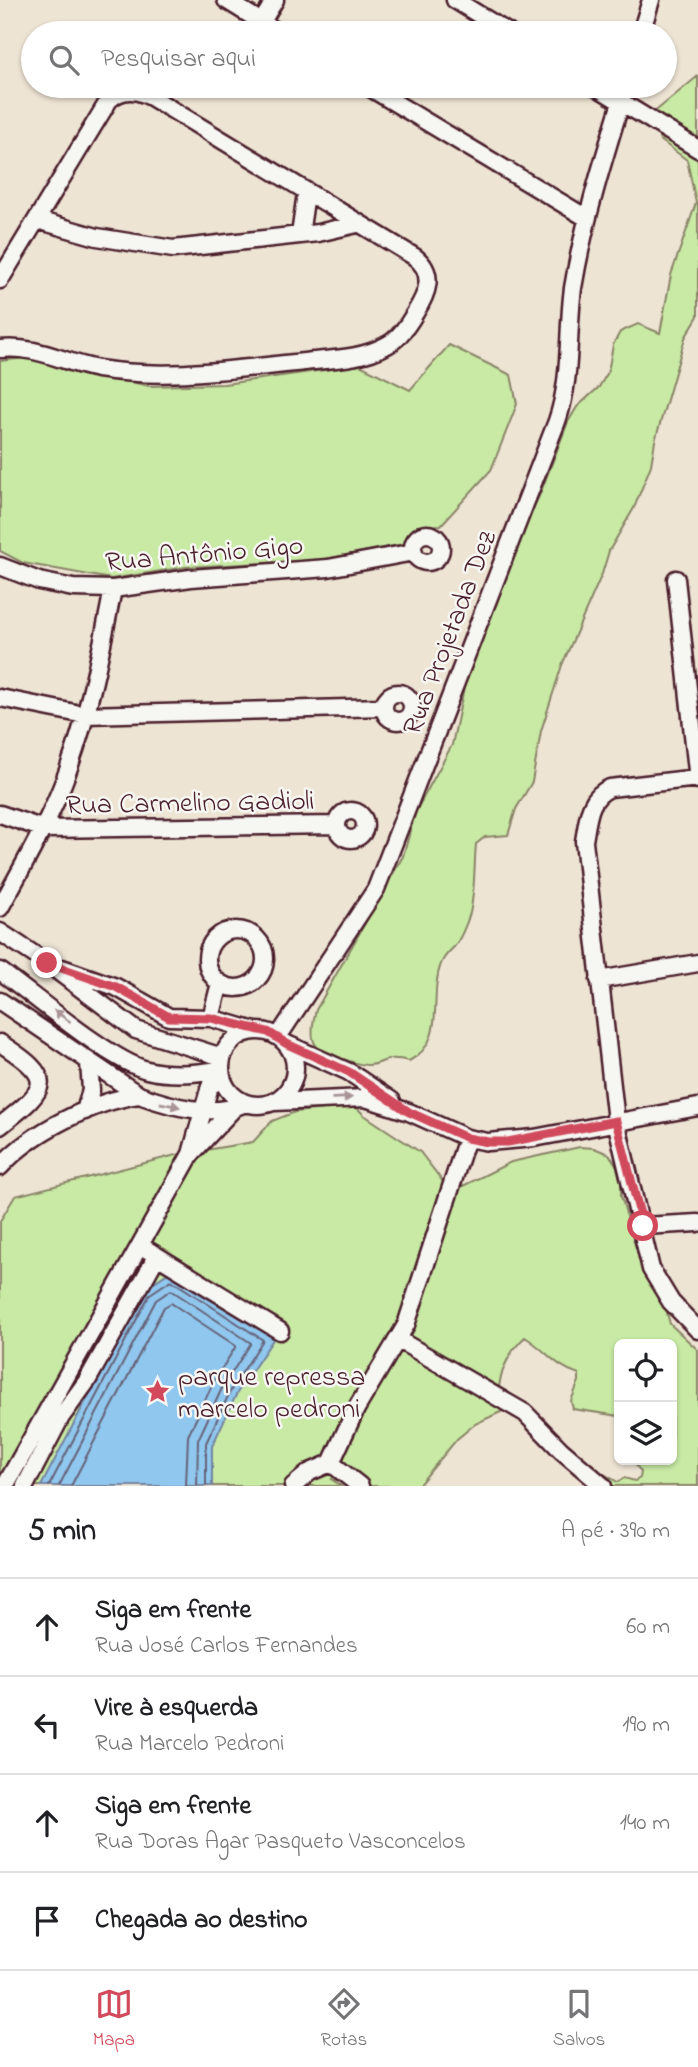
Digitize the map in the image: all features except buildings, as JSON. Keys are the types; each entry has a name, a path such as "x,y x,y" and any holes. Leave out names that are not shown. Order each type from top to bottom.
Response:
{"street":[{"path":"226,0 250,21"},
{"path":"262,21 275,0"},
{"path":"455,0 489,21"},
{"path":"645,21 651,0"},
{"path":"0,280 113,98"},
{"path":"0,349 26,348 94,368 150,376 225,373 359,355 394,340 426,295 427,272 415,257 153,98"},
{"path":"387,98 585,217"},
{"name":"Rua Projetada Dez","path":"282,1041 376,889 564,402 573,291 585,217 622,98"},
{"path":"628,98 698,149"},
{"path":"300,235 306,193"},
{"path":"37,220 154,248 208,247 300,235 357,224"},
{"name":"Rua Antônio Gigo","path":"0,566 39,581 74,587 113,589 191,578 328,568 414,552"},
{"path":"676,579 698,779 610,788 599,792 591,806 584,841 616,1121 643,1226 651,1269 658,1284 698,1330"},
{"path":"0,908 44,829 68,773 85,715 113,589"},
{"path":"0,698 85,715 384,707"},
{"name":"Rua Carmelino Gadioli","path":"0,814 44,829 337,825"},
{"path":"0,933 47,963 125,1023 148,1036 161,1037 222,1068 228,1090 239,1106"},
{"path":"47,963 116,987 169,1017 211,1018 282,1041 349,1072 409,1112"},
{"path":"599,980 698,963"},
{"path":"0,971 118,1056 145,1069 176,1074 222,1068"},
{"path":"211,1018 220,983"},
{"path":"0,1001 139,1095 160,1103 202,1110 274,1102 365,1098 409,1112 467,1138 508,1142 698,1107"},
{"path":"161,1037 169,1017"},
{"path":"5,1486 191,1154 210,1086 222,1068 235,1039 256,1031"},
{"path":"274,1102 284,1096 295,1076 296,1065 282,1041"},
{"path":"0,1043 34,1066 39,1081 38,1091 33,1099 0,1126"},
{"path":"85,1111 91,1090 89,1063"},
{"path":"0,1167 27,1144 85,1111 106,1101 139,1095"},
{"path":"191,1154 239,1106"},
{"path":"293,1486 310,1472 331,1463 356,1409 409,1315 467,1138"},
{"path":"643,1226 698,1223"},
{"path":"25,1486 61,1418 87,1381 157,1256 280,1331 141,1246"},
{"path":"397,1339 525,1413 561,1450 603,1486"},
{"path":"331,1463 360,1486"}],"green space":[{"path":"698,76 698,316 685,338 655,441 651,465 634,508 609,551 602,574 562,665 541,731 532,782 516,809 508,835 485,837 476,844 470,913 459,940 441,964 437,977 433,1030 429,1042 409,1061 389,1059 373,1065 364,1065 335,1057 315,1044 312,1031 316,1010 403,856 416,811 452,745 466,678 485,632 508,561 540,494 568,422 577,407 599,387 608,372 613,345 620,332 638,324 660,333 671,275 696,203 687,160 660,140 652,114 671,98 677,98 677,93"},
{"path":"449,345 511,375 517,404 491,470 441,525 417,526 409,543 321,560 186,567 111,579 23,563 0,551 0,361 25,358 149,386 224,384 360,365 410,390"},
{"path":"355,1106 364,1115 420,1152 451,1192 511,1162 580,1147 594,1148 609,1154 621,1172 621,1196 636,1248 660,1286 670,1324 698,1350 698,1486 598,1486 569,1454 618,1482 624,1478 635,1481 640,1478 641,1472 636,1465 677,1465 677,1339 614,1339 614,1415 573,1409 571,1401 579,1374 557,1363 525,1337 509,1357 500,1380 498,1397 507,1409 475,1424 457,1439 418,1486 351,1486 348,1482 331,1479 341,1486 0,1486 0,1221 15,1196 176,1155 253,1142 272,1121 295,1112"}],"water":[{"path":"171,1271 274,1338 237,1393 212,1446 212,1486 41,1486 145,1288"}],"place":[{"name":"parque repressa marcelo pedroni","path":"158,1391"}],"route":[{"path":"47,963 116,987 169,1017 211,1018 268,1032 287,1044 349,1072 409,1112 467,1138 508,1142 616,1121 643,1226"}]}
